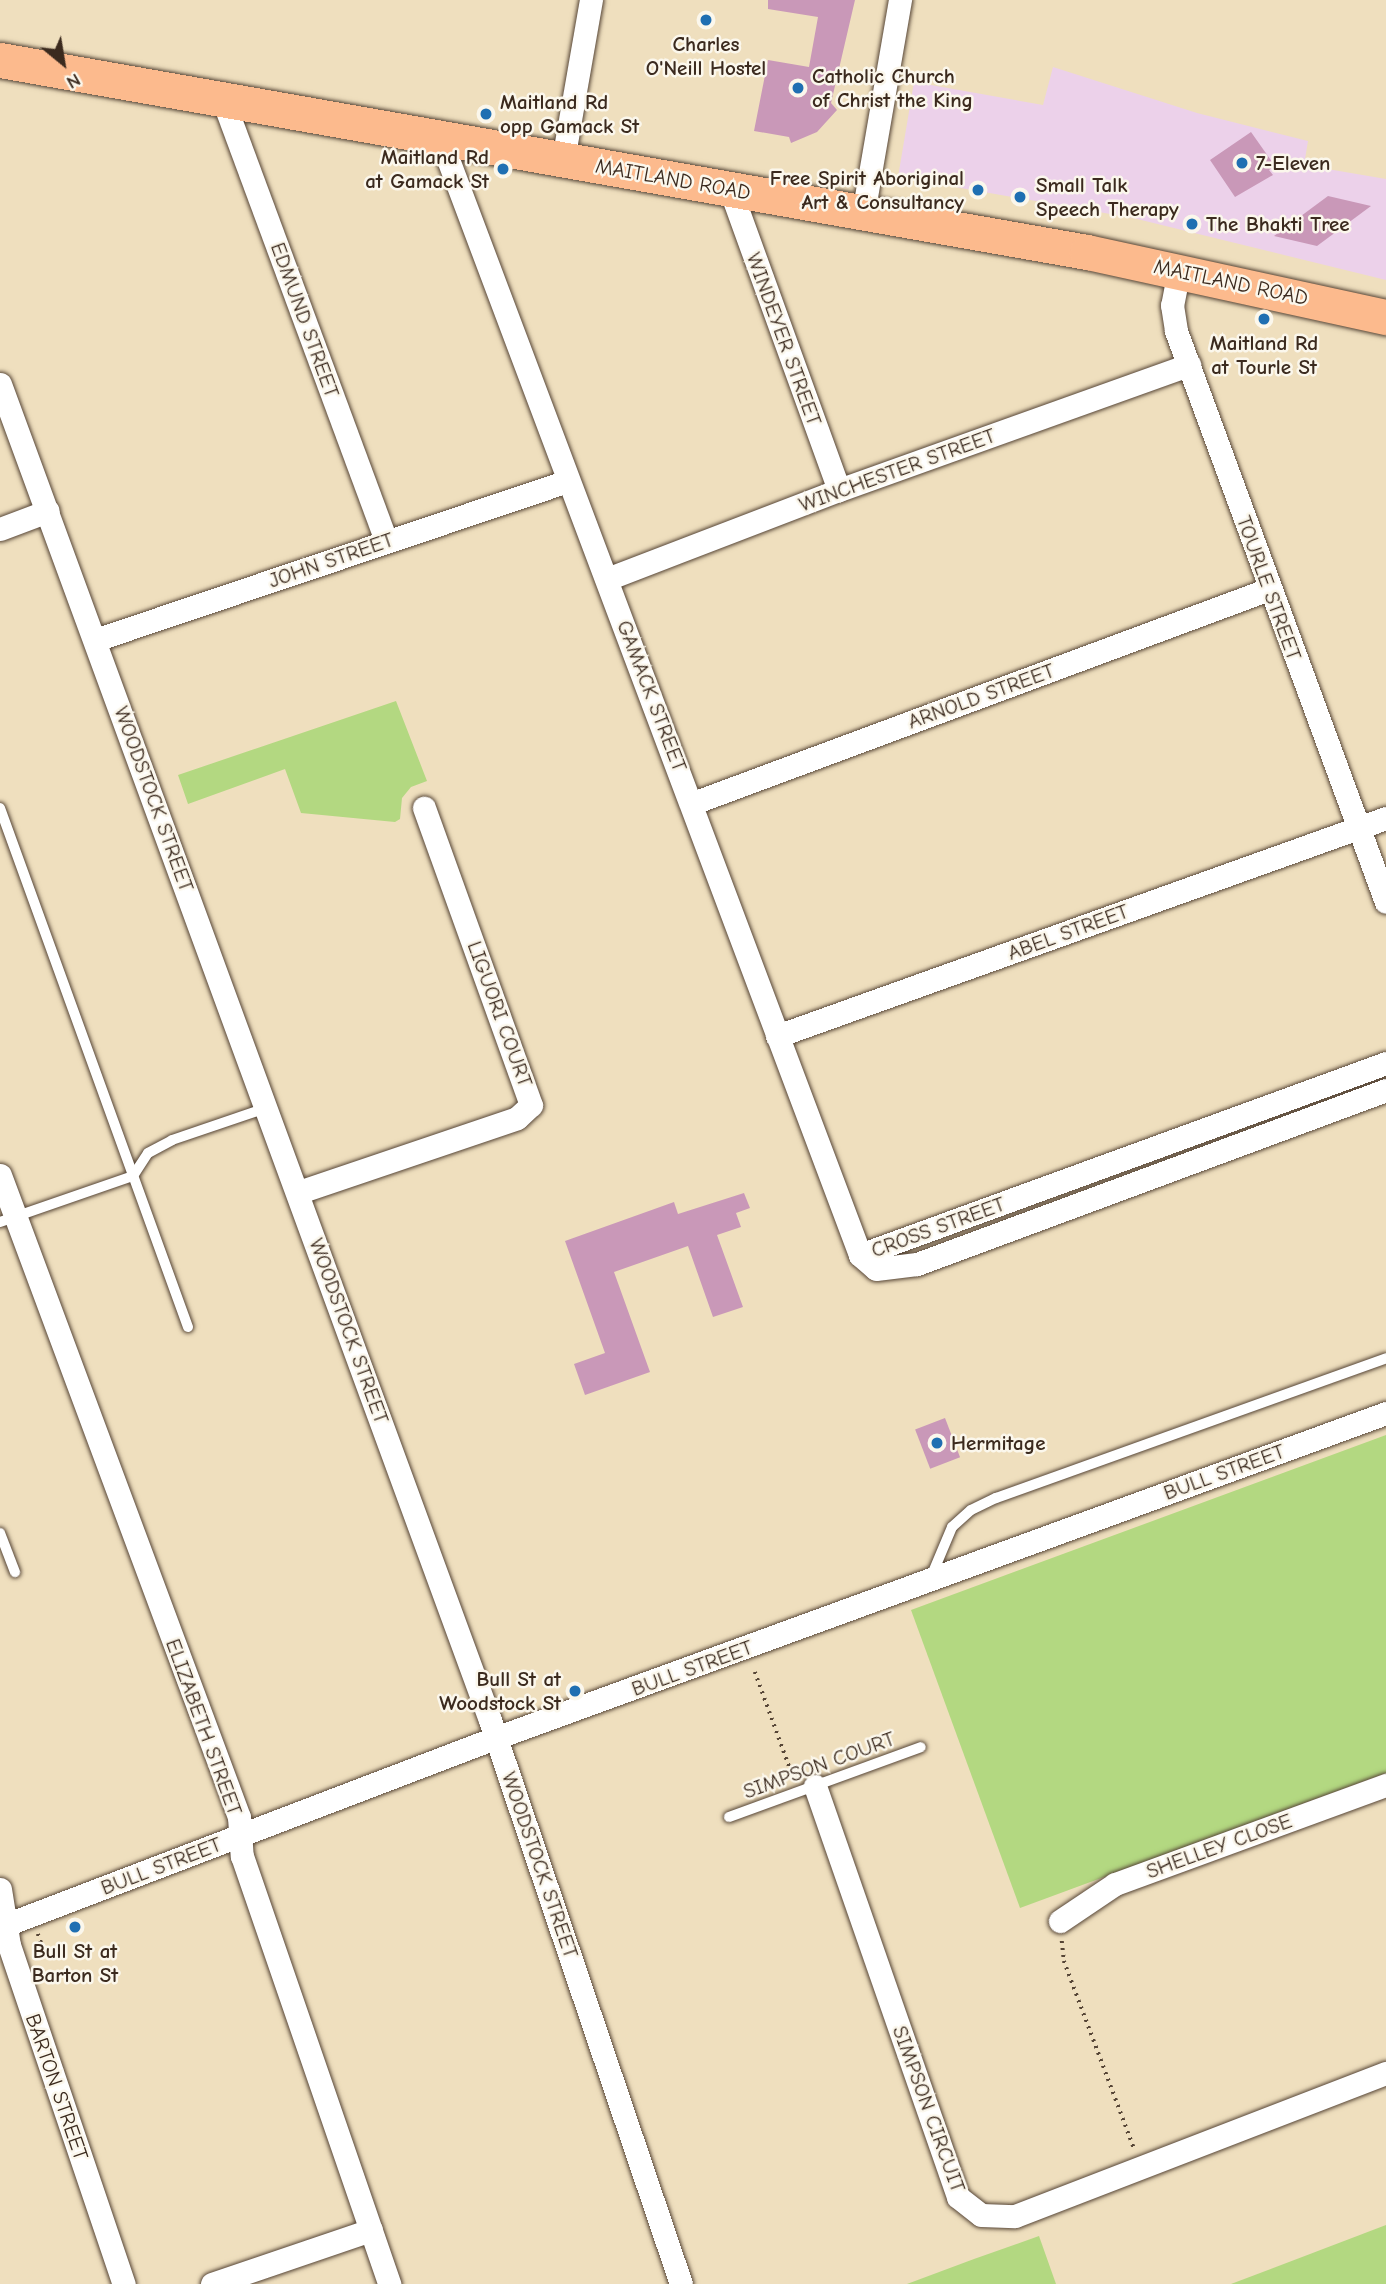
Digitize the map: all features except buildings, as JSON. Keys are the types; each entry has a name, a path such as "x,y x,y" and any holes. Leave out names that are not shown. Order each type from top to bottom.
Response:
{"main road":[{"name":"MAITLAND ROAD","path":"0,60 1179,270 1386,317"}],"street":[{"path":"563,160 591,0"},
{"path":"863,214 900,0"},
{"name":"EDMUND STREET","path":"223,100 386,541"},
{"name":"GAMACK STREET","path":"440,138 567,481 693,803 860,1255"},
{"name":"WINDEYER STREET","path":"730,189 839,490"},
{"name":"TOURLE STREET","path":"1179,270 1172,318 1269,589 1386,902"},
{"name":"WINCHESTER STREET","path":"607,579 839,490 1189,365"},
{"name":"WOODSTOCK STREET","path":"0,384 269,1107 497,1738 681,2284"},
{"name":"JOHN STREET","path":"95,640 567,481"},
{"path":"0,529 48,511"},
{"name":"ARNOLD STREET","path":"693,803 1269,589"},
{"name":"LIGUORI COURT","path":"299,1192 517,1118 531,1105 424,808"},
{"name":"ABEL STREET","path":"777,1036 1386,818"},
{"name":"CROSS STREET","path":"1386,1063 860,1255 876,1269 917,1264 1386,1090"},
{"name":"ELIZABETH STREET","path":"0,1175 8,1220 239,1817 242,1856 389,2284"},
{"name":"BULL STREET","path":"4,1926 497,1738 1386,1413"},
{"name":"SIMPSON CIRCUIT","path":"815,1786 958,2197 981,2215 1015,2216 1386,2073"},
{"name":"SHELLEY CLOSE","path":"1059,1921 1115,1884 1386,1786"},
{"name":"BARTON STREET","path":"0,1889 4,1926 13,1956 124,2284"},
{"path":"212,2284 371,2231"}],"lane":[{"path":"0,808 188,1327"},
{"path":"8,1220 134,1176 148,1153 172,1140 269,1107"},
{"path":"930,1579 952,1527 971,1510 996,1498 1386,1358"},
{"path":"0,1533 15,1572"},
{"name":"SIMPSON COURT","path":"729,1818 921,1748"}],"path":[{"path":"755,1672 793,1777"},
{"path":"1059,1921 1064,1961 1141,2166"}],"shaded area":[{"path":"1053,67 1197,113 1308,141 1304,165 1386,179 1386,280 1133,218 898,177 914,82 1043,105"}],"green space":[{"path":"396,701 427,781 411,787 402,798 400,819 395,822 301,813 285,769 188,804 178,775"},
{"path":"1386,1435 1386,1773 1020,1908 911,1610"},
{"path":"1386,2225 1386,2284 1231,2284"},
{"path":"1039,2236 1056,2284 907,2284 974,2259"}],"place":[{"name":"Charles O'Neill Hostel","path":"706,20"},
{"name":"Catholic Church of Christ the King","path":"798,88"},
{"name":"Maitland Rd opp Gamack St","path":"486,114"},
{"name":"7-Eleven","path":"1242,163"},
{"name":"Maitland Rd at Gamack St","path":"503,169"},
{"name":"Free Spirit Aboriginal Art & Consultancy","path":"978,190"},
{"name":"Small Talk Speech Therapy","path":"1020,197"},
{"name":"The Bhakti Tree","path":"1192,224"},
{"name":"Maitland Rd at Tourle St","path":"1264,319"},
{"name":"Hermitage","path":"937,1443"},
{"name":"Bull St at Woodstock St","path":"575,1691"},
{"name":"Bull St at Barton St","path":"75,1927"}]}
